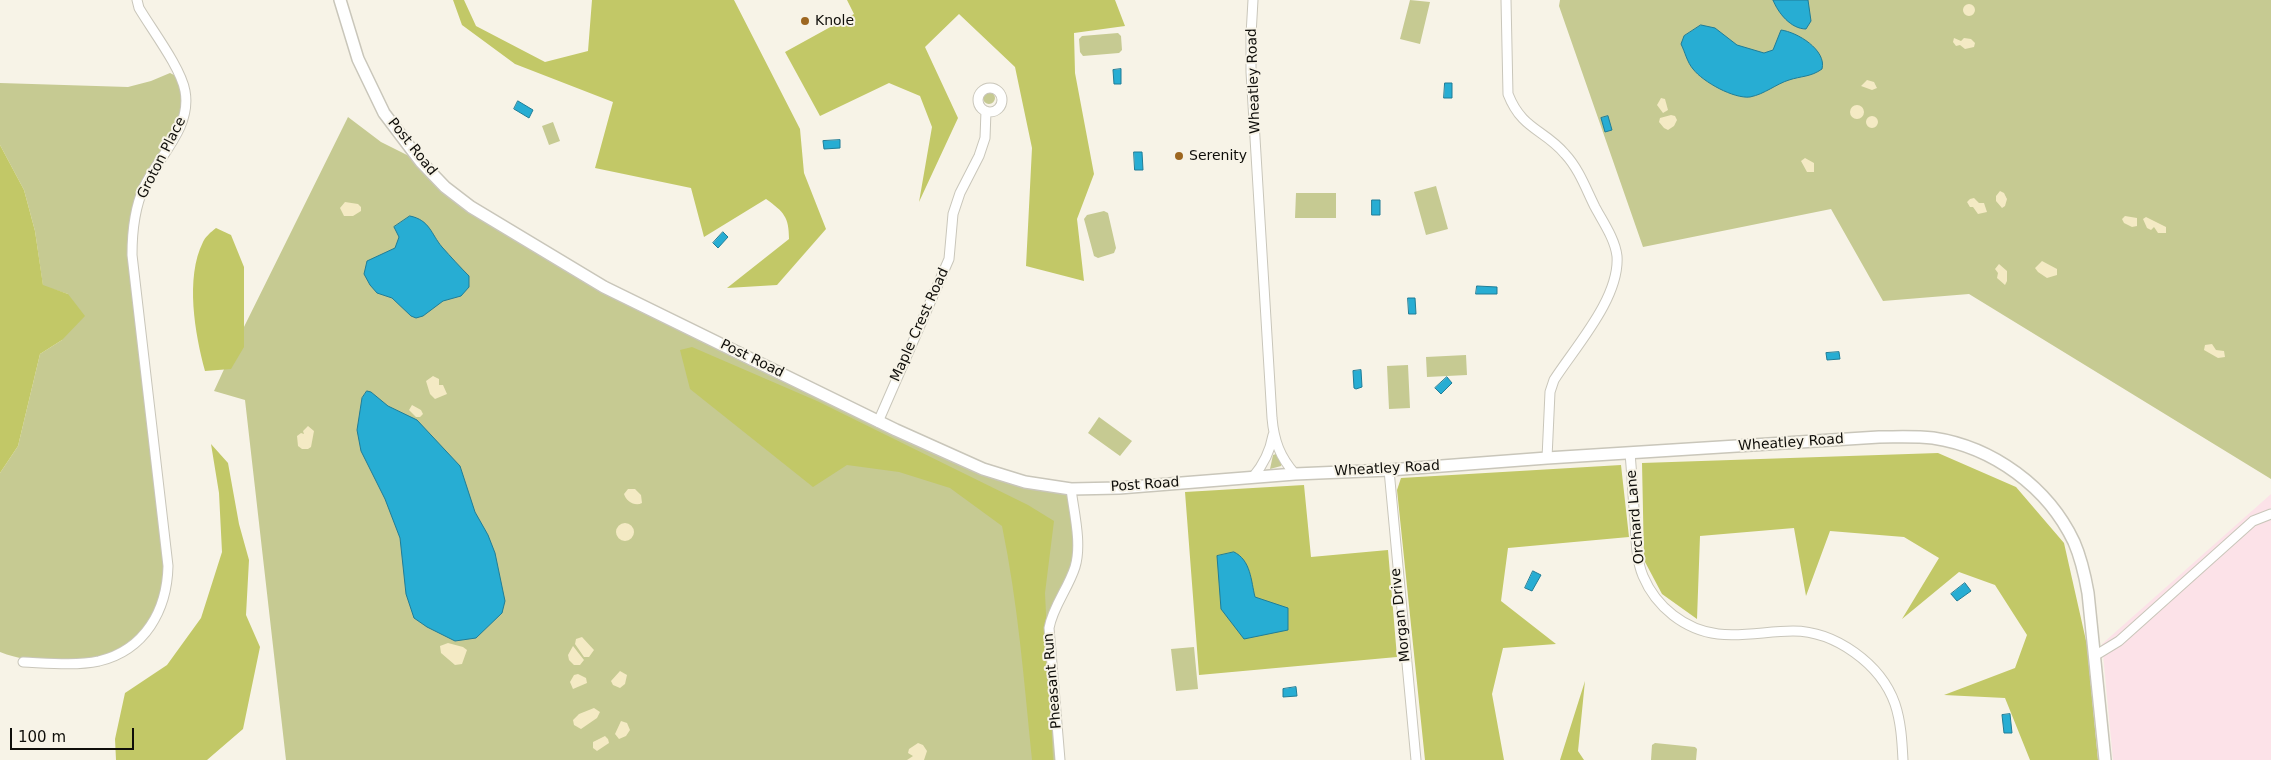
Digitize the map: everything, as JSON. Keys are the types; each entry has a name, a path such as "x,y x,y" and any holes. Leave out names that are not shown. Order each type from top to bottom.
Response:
{"main road":[{"name":"Post Road","path":"340,0 358,59 369,85 388,119 422,162 445,187 471,207 604,287 878,422 983,469 1025,482 1071,489 1119,488 1295,474"},
{"name":"Wheatley Road","path":"1295,474 1389,470 1548,458 1904,437 1932,438 1981,452 2016,472 2029,483 2050,506 2064,525 2074,544 2083,569 2096,654 2105,760"}],"street":[{"name":"Groton Place","path":"23,662 84,663 100,661 120,653 135,643 150,628 165,599 168,586 168,566 132,255 135,213 148,180 180,128 187,102 180,77 139,8 138,0"},
{"name":"Wheatley Road","path":"1253,0 1251,72 1273,432 1270,451 1262,467 1253,477"},
{"path":"1506,0 1508,94 1513,106 1524,122 1564,152 1574,165 1612,238 1616,256 1611,290 1603,306 1554,380 1550,392 1548,458"},
{"name":"Maple Crest Road","path":"878,422 949,259 953,214 960,193 979,156 985,138 986,112"},
{"name":"Wheatley Road","path":"1273,432 1280,454 1295,474"},
{"name":"Orchard Lane","path":"1630,453 1638,562 1648,587 1658,602 1680,620 1707,632 1732,634 1794,631 1824,636 1838,642 1864,661 1888,688 1899,718 1903,760"},
{"name":"Morgan Drive","path":"1389,470 1416,760"},
{"name":"Pheasant Run","path":"1060,760 1048,628 1051,615 1068,585 1076,565 1076,540 1071,489"},
{"path":"2096,654 2119,641 2254,521 2271,514"}],"shaded area":[{"path":"2271,494 2271,760 2113,760 2102,644"}],"green space":[{"path":"453,0 464,0 476,26 545,62 588,51 592,0 734,0 800,129 804,173 826,229 777,285 727,288 789,239 788,225 781,212 766,199 704,237 691,188 595,168 613,102 515,64 462,25"},
{"path":"847,0 1115,0 1125,26 1074,33 1075,73 1094,174 1077,219 1084,281 1026,266 1032,148 1015,67 959,14 925,47 958,118 919,202 932,127 920,96 889,83 820,116 785,52 854,14"},
{"path":"1410,0 1430,2 1420,44 1400,39"},
{"path":"1560,0 2271,0 2271,479 1969,294 1883,301 1831,209 1643,247 1559,6"},
{"path":"1118,33 1121,36 1122,50 1119,53 1083,56 1080,52 1079,39 1082,36"},
{"path":"170,73 176,76 185,101 177,125 138,190 130,219 129,264 165,564 161,597 158,606 137,636 115,651 75,660 37,660 16,657 0,652 0,473 18,446 40,354 62,340 68,294 43,286 35,231 24,190 0,145 0,83 128,87 151,81"},
{"path":"987,92 991,92 995,98 991,104 987,104 983,100 983,96"},
{"path":"348,117 381,142 421,162 445,187 571,268 983,469 1071,489 1075,565 1051,615 1060,760 286,760 245,400 214,391"},
{"path":"553,122 560,141 549,145 542,126"},
{"path":"0,145 24,190 35,231 43,285 68,294 85,316 62,340 40,354 18,446 0,473"},
{"path":"1436,186 1448,229 1426,235 1414,192"},
{"path":"1296,193 1336,193 1336,218 1295,218"},
{"path":"1104,211 1108,213 1116,248 1114,253 1098,258 1094,256 1084,219 1087,215"},
{"path":"216,228 231,235 244,267 244,347 231,369 205,371 195,323 194,272 203,242"},
{"path":"692,347 817,401 1028,505 1054,521 1045,593 1053,760 1032,760 1016,613 1002,526 950,488 899,472 847,465 813,487 690,389 680,350"},
{"path":"1466,355 1467,375 1427,377 1426,357"},
{"path":"1408,365 1410,408 1389,409 1387,366"},
{"path":"1099,417 1132,441 1120,456 1088,433"},
{"path":"211,444 228,463 239,524 249,560 246,615 260,647 243,729 207,760 116,760 115,739 125,693 167,665 201,618 222,552 219,493"},
{"path":"1938,453 2016,487 2064,543 2087,645 2098,760 2030,760 2005,698 1944,695 2015,668 2027,635 1995,585 1959,572 1902,619 1939,558 1904,537 1830,531 1806,596 1794,528 1700,536 1697,619 1662,594 1644,560 1642,463"},
{"path":"1276,454 1282,463 1281,466 1270,469 1273,455"},
{"path":"1621,465 1629,537 1508,548 1501,601 1556,644 1503,648 1492,694 1504,760 1425,760 1397,490 1401,478"},
{"path":"1304,485 1311,557 1388,550 1397,657 1199,675 1185,492"},
{"path":"1194,647 1198,689 1176,691 1171,649"},
{"path":"1585,681 1578,751 1584,760 1560,760"},
{"path":"1655,743 1695,747 1697,749 1696,760 1651,760 1652,745"}],"sand":[{"path":"1969,4 1975,10 1969,16 1963,10"},
{"path":"1954,38 1961,41 1964,38 1971,39 1975,43 1974,47 1965,49 1960,45 1956,46 1953,42"},
{"path":"1867,80 1874,82 1877,88 1872,90 1861,86"},
{"path":"1661,98 1665,99 1668,110 1663,113 1657,105"},
{"path":"1857,105 1862,107 1864,112 1862,117 1857,119 1852,117 1850,112 1852,107"},
{"path":"1671,115 1675,116 1677,120 1674,126 1668,130 1659,122 1660,118"},
{"path":"1872,116 1878,122 1872,128 1866,122"},
{"path":"1805,158 1814,163 1814,172 1807,172 1801,161"},
{"path":"2000,191 2004,193 2007,199 2005,206 2002,208 1996,201 1996,196"},
{"path":"1974,198 1979,203 1984,203 1987,212 1978,214 1973,207 1970,207 1967,202"},
{"path":"345,202 358,204 361,207 361,211 353,216 344,216 340,208"},
{"path":"2125,216 2137,218 2137,226 2132,227 2124,223 2122,219"},
{"path":"2146,217 2166,227 2166,233 2158,233 2154,227 2151,230 2147,228 2143,219"},
{"path":"2042,261 2057,269 2057,275 2047,278 2038,272 2035,268"},
{"path":"1999,264 2007,271 2005,285 1997,278 1998,273 1995,269"},
{"path":"2212,344 2216,350 2224,351 2225,357 2218,358 2204,350 2205,345"},
{"path":"433,376 439,379 439,385 443,385 447,394 435,399 430,394 426,381"},
{"path":"412,405 421,410 423,414 420,417 416,417 409,410"},
{"path":"308,426 314,431 311,447 302,449 298,446 297,436 301,433 304,434 303,431"},
{"path":"628,489 635,489 641,495 642,503 634,504 627,499 624,494"},
{"path":"625,523 631,526 634,532 631,538 625,541 619,538 616,532 619,526"},
{"path":"582,637 594,650 589,657 584,657 575,644 576,639"},
{"path":"448,643 467,650 462,664 455,665 441,653 440,646"},
{"path":"573,646 584,660 580,665 574,665 569,660 568,655"},
{"path":"620,671 627,675 625,684 620,688 613,685 611,681"},
{"path":"578,674 586,678 587,683 573,689 570,682 574,675"},
{"path":"594,708 600,712 597,718 581,729 574,725 573,720 579,714"},
{"path":"621,721 627,723 630,730 626,736 619,739 615,734"},
{"path":"605,736 609,743 597,751 593,748 593,742"},
{"path":"918,743 923,745 927,751 924,760 907,760 913,756 908,753 909,749"}],"water":[{"path":"1773,0 1808,0 1811,21 1806,29 1790,23 1778,10"},
{"path":"1701,25 1715,28 1737,45 1764,53 1773,50 1781,30 1788,31 1802,38 1815,49 1820,55 1822,69 1810,75 1784,82 1761,94 1750,97 1743,97 1719,89 1693,69 1681,44 1684,36"},
{"path":"1121,69 1121,84 1114,84 1113,70"},
{"path":"1445,83 1452,83 1452,98 1444,98"},
{"path":"518,101 533,110 529,118 514,109"},
{"path":"1608,116 1612,130 1605,132 1601,118"},
{"path":"840,140 840,148 824,149 823,141"},
{"path":"1134,152 1142,152 1143,170 1135,170"},
{"path":"1372,200 1380,200 1380,215 1372,215"},
{"path":"410,216 426,224 442,247 469,276 469,287 461,296 443,301 423,316 416,318 411,316 392,298 377,293 364,274 367,261 395,248 399,237 394,227"},
{"path":"723,232 728,237 718,248 713,243"},
{"path":"1477,286 1497,287 1497,294 1476,294"},
{"path":"1408,298 1415,298 1416,314 1409,314"},
{"path":"1839,352 1840,359 1827,360 1826,353"},
{"path":"1361,370 1362,387 1356,389 1354,388 1353,371"},
{"path":"1447,377 1452,383 1441,394 1435,388"},
{"path":"367,391 371,392 388,406 417,420 460,466 475,512 488,535 495,553 505,601 502,613 476,638 455,641 414,618 406,594 400,538 385,499 361,451 357,430 362,398"},
{"path":"1234,552 1244,560 1247,566 1255,597 1288,608 1288,630 1244,639 1221,609 1217,556"},
{"path":"1533,571 1541,575 1532,591 1525,588"},
{"path":"1965,583 1971,591 1957,601 1951,594"},
{"path":"1296,687 1297,696 1283,697 1283,689"},
{"path":"2010,714 2012,733 2004,733 2002,715"}],"place":[{"name":"Knole","path":"805,21"},
{"name":"Serenity","path":"1179,156"}]}
